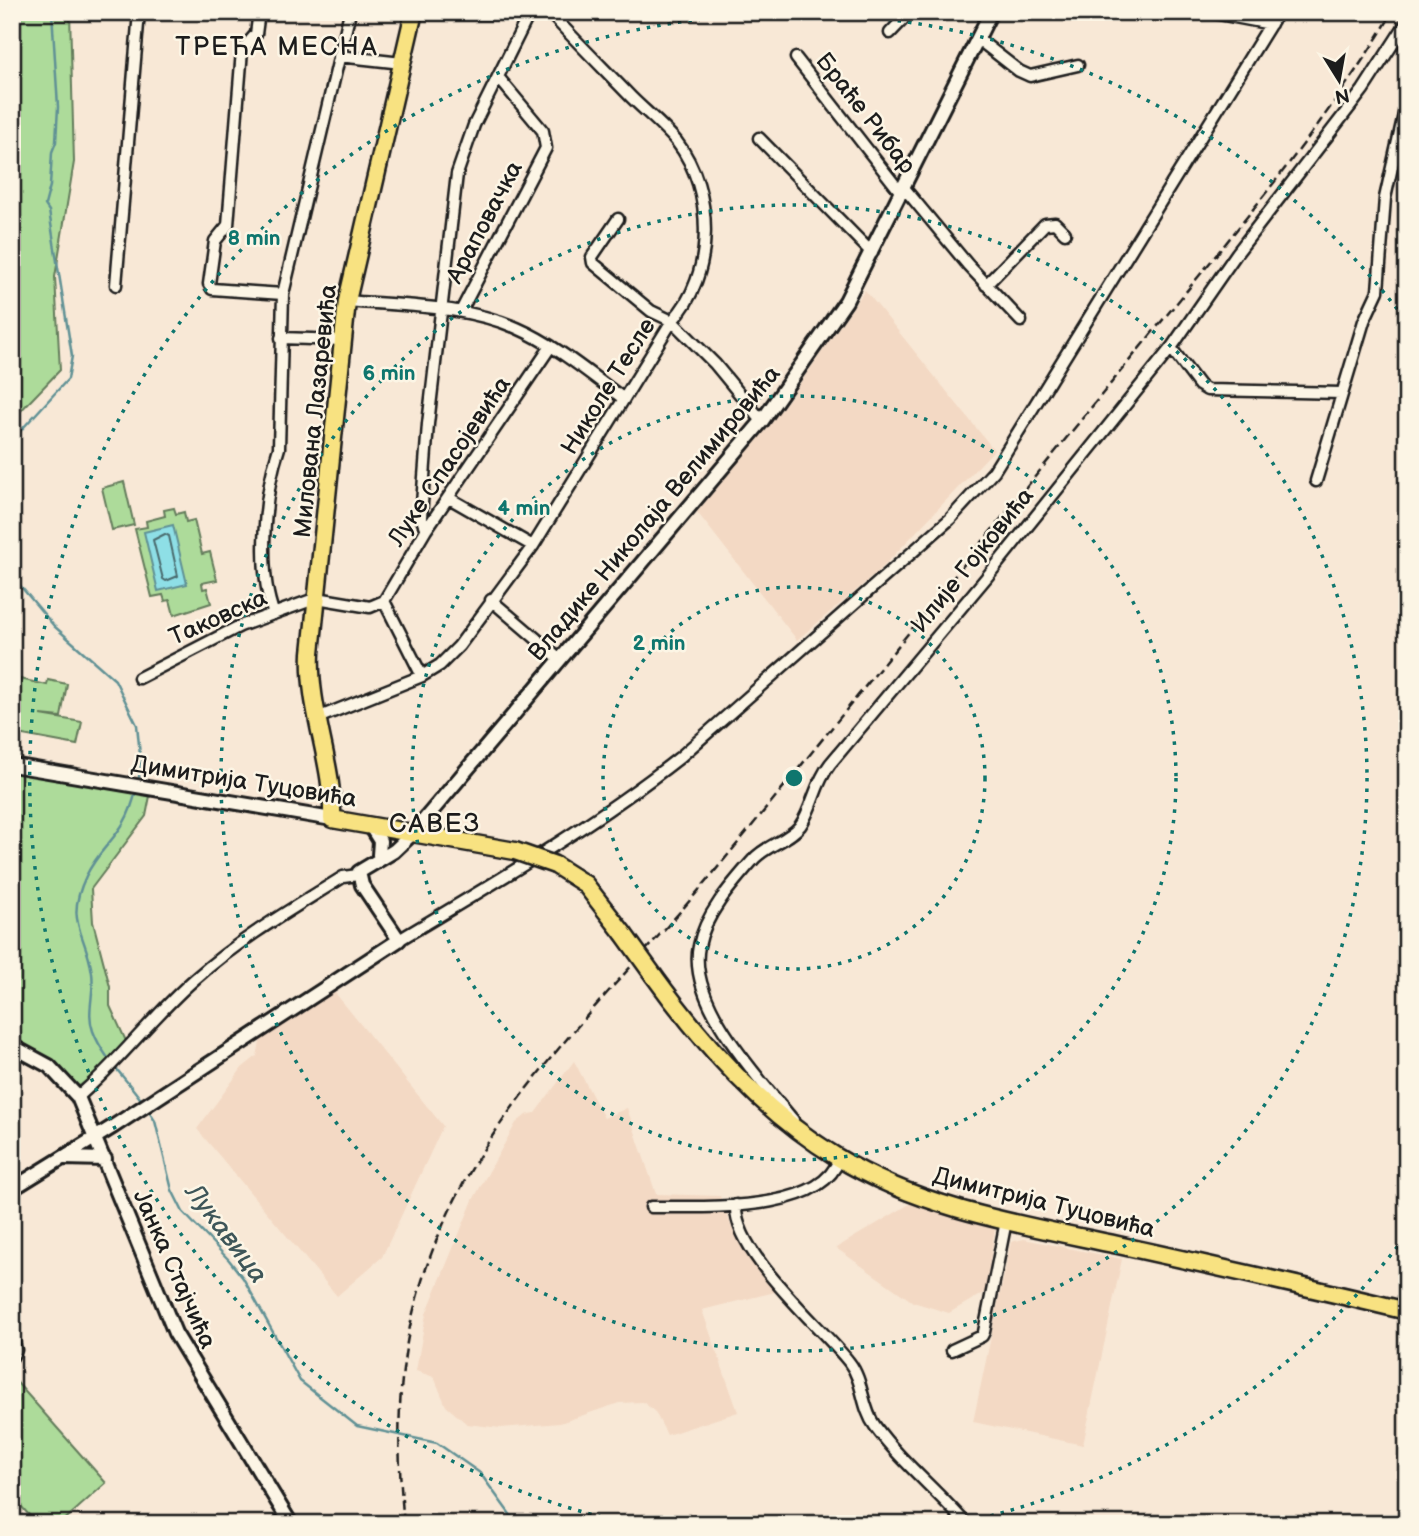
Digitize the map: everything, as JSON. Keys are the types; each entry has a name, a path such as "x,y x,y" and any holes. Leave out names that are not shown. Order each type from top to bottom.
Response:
{"main road":[{"name":"Милована Лазаревића","path":"332,819 332,795 315,719 310,670 342,340 347,301 414,12"},
{"name":"Димитрија Туцовића","path":"332,819 515,851 555,865 584,884 717,1056 799,1129 839,1159 930,1199 1006,1221 1407,1311"}],"street":[{"path":"116,285 139,12"},
{"path":"259,12 256,34 242,50 228,225 215,241 209,284 212,289 224,291 282,294"},
{"path":"274,614 264,581 263,559 273,470 279,448 282,294 350,12"},
{"path":"414,12 530,12 474,125 457,174 428,424 421,516 426,530"},
{"name":"Николе Тесле","path":"315,719 422,676 440,665 459,646 533,546 672,321 682,310 696,282 704,251 701,201 692,172 677,143 549,12"},
{"path":"890,33 910,12"},
{"name":"Владике Николаја Велимировића","path":"358,875 394,842 414,832 762,421 846,301 904,192 991,12"},
{"path":"1208,12 1270,24"},
{"path":"12,1189 97,1137 398,940 586,826 638,790 689,750 950,519 993,471 1278,12"},
{"name":"Илије Гојковића","path":"799,1129 730,1037 701,986 699,945 708,923 724,896 759,854 795,832 802,824 818,780 830,764 986,578 1171,348 1237,253 1363,90 1405,31"},
{"path":"978,39 1019,71 1030,76 1078,65"},
{"path":"339,56 402,63"},
{"name":"Браће Рибар","path":"796,58 904,192 1021,321"},
{"name":"Араповачка","path":"461,311 544,153 547,142 543,131 498,77"},
{"path":"1316,481 1364,321 1378,291 1385,198 1407,101"},
{"path":"759,138 872,253"},
{"path":"618,219 592,257 593,263 651,311 672,321 715,364 762,421"},
{"path":"986,285 1045,224 1053,222 1065,233"},
{"path":"347,301 461,311 516,327 551,346 624,399"},
{"path":"281,338 342,340"},
{"name":"Луке Спасојевића","path":"384,601 426,530 551,346"},
{"path":"1171,348 1199,385 1207,390 1342,393"},
{"path":"449,498 533,546"},
{"path":"421,516 427,521 434,519"},
{"path":"317,598 370,607 384,601 422,676"},
{"name":"Таковска","path":"139,678 240,626 317,598"},
{"path":"491,600 560,659"},
{"name":"Димитрија Туцовића","path":"12,765 332,819"},
{"path":"370,825 380,841 377,858"},
{"path":"78,1097 130,1048 194,979 244,939 343,877 358,875 398,940"},
{"name":"Јанка Стајчића","path":"12,1046 49,1066 78,1097 97,1137 175,1333 291,1524"},
{"path":"60,1159 88,1156 105,1159"},
{"path":"651,1207 761,1203 814,1187 830,1175 839,1159"},
{"path":"736,1205 737,1222 764,1265 802,1315 850,1363 874,1425 966,1524"},
{"path":"953,1350 982,1336 984,1332 1006,1221"},
{"path":"12,1337 16,1350 12,1357"}],"shaded area":[{"path":"865,290 994,450 878,572 797,640 697,512 787,402"},
{"path":"332,989 443,1126 382,1257 337,1296 197,1129 242,1068 257,1056 261,1038"},
{"path":"574,1061 604,1118 627,1108 656,1194 720,1196 732,1228 775,1292 702,1310 738,1412 667,1435 655,1412 643,1402 619,1403 560,1423 501,1428 467,1424 446,1406 434,1377 416,1371 426,1314 473,1200 516,1123 526,1115 535,1113"},
{"path":"913,1202 995,1229 985,1292 949,1313 913,1302 836,1248"},
{"path":"1024,1239 1122,1259 1083,1445 973,1422 1011,1242"}],"green space":[{"path":"12,12 70,12 74,162 55,277 60,370 12,420"},
{"path":"124,482 134,525 112,530 102,488"},
{"path":"174,508 176,514 184,512 186,522 194,520 202,554 210,552 217,580 202,583 203,589 207,588 211,603 174,615 170,600 165,601 163,595 152,597 135,529 147,527 146,521 165,516 164,510"},
{"path":"20,679 47,685 48,680 67,684 61,717 41,715 82,722 77,745 12,733"},
{"path":"12,770 150,796 146,816 91,889 93,922 110,987 110,1006 126,1041 100,1070 78,1087 49,1059 12,1039"},
{"path":"12,1377 106,1483 60,1524 37,1524 12,1496"}],"water":[{"path":"173,525 187,584 158,591 144,532"}],"waterway":[{"path":"12,440 68,379 72,356 49,211 45,205 50,186 52,152 56,142 58,107 52,12"},
{"name":"Лукавица","path":"12,576 54,626 115,680 137,725 141,765 138,783"},
{"name":"Лукавица","path":"136,790 126,818 86,876 77,905 77,916 92,973 90,1017 93,1031 109,1059 142,1101"},
{"name":"Лукавица","path":"148,1110 155,1121 172,1190 183,1212 243,1278 300,1381 357,1426 437,1443 480,1473 517,1524"}],"railway":[{"path":"404,1524 399,1443 400,1404 403,1367 418,1292 447,1216 472,1168 501,1123 569,1036 714,872 1222,247 1295,156 1393,12"}],"district":[{"name":"ТРЕЋА МЕСНА","path":"277,46"},
{"name":"САВЕЗ","path":"435,823"}]}
